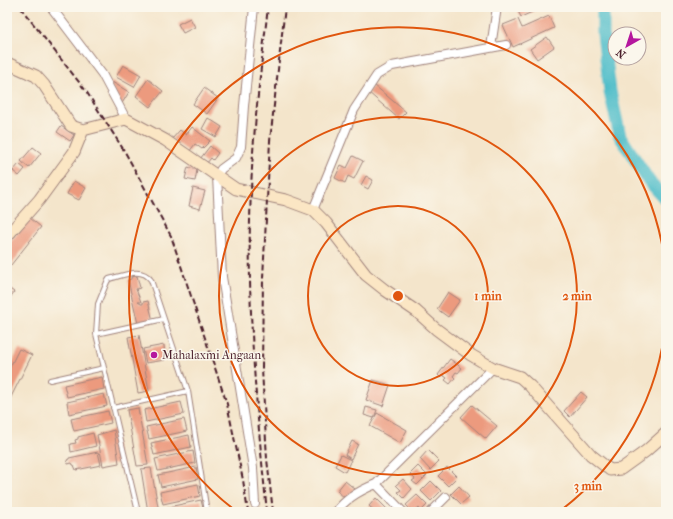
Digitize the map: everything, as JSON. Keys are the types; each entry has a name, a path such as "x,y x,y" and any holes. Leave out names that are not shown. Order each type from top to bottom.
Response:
{"street":[{"path":"51,7 102,74 126,119 165,140 236,189 286,200 313,210 326,223 366,275 416,311 471,355 493,368 520,377 530,386 592,455 610,470 621,469 646,451 666,433"},
{"path":"254,7 241,147 236,158 220,169 217,176 222,277 253,468 255,504"},
{"path":"491,47 497,7"},
{"path":"313,210 354,110 377,75 392,66 506,45"},
{"path":"7,63 36,76 44,85 71,126 83,130 126,119"},
{"path":"7,236 39,200 74,152 83,130"},
{"path":"336,512 343,502 376,484 493,368"},
{"path":"376,484 403,512"},
{"path":"430,512 446,497"}],"lane":[{"path":"138,512 96,334 98,304 106,282 109,279 139,272 148,275 151,280 188,391 207,512"},
{"path":"96,334 164,319"},
{"path":"50,380 104,368"},
{"path":"113,408 188,391"}],"building":[{"path":"516,7 540,7 541,8 521,17"},
{"path":"549,16 554,28 513,47 503,25 518,19 522,28"},
{"path":"190,18 195,27 183,33 178,24"},
{"path":"547,37 554,47 537,59 530,49"},
{"path":"123,65 141,75 134,87 116,77"},
{"path":"148,79 163,91 150,107 136,96"},
{"path":"112,82 129,92 121,105 110,85"},
{"path":"374,85 406,112 399,119 368,92"},
{"path":"204,88 218,98 207,114 193,104"},
{"path":"208,118 222,127 216,137 202,129"},
{"path":"61,126 74,135 70,141 57,132"},
{"path":"192,127 210,141 202,149 195,144 189,152 172,139 180,130 186,135"},
{"path":"210,146 218,153 213,160 211,158 206,164 200,159"},
{"path":"33,147 41,153 29,168 21,161"},
{"path":"353,156 363,161 354,179 348,176 345,183 335,178 341,165 347,168"},
{"path":"19,164 25,169 19,176 13,171"},
{"path":"188,167 197,170 195,181 185,179"},
{"path":"366,176 373,180 368,189 361,185"},
{"path":"74,181 86,188 79,200 67,194"},
{"path":"193,188 205,191 200,209 189,206"},
{"path":"30,218 41,227 7,270 7,246"},
{"path":"137,276 140,288 136,289 141,302 138,302 143,304 143,302 148,301 153,321 138,324 128,280 131,279 131,277"},
{"path":"7,287 14,292 7,302"},
{"path":"448,292 460,300 448,317 437,309"},
{"path":"139,335 149,391 138,393 128,337"},
{"name":"Mahalaxmi Angaan","path":"164,345 165,360 146,363 143,349"},
{"path":"19,349 32,355 9,401 7,401 7,373"},
{"path":"450,359 462,368 453,376 455,378 450,384 445,380 447,378 443,375 441,378 438,375"},
{"path":"102,377 104,389 67,397 64,385"},
{"path":"373,380 390,385 383,406 366,400"},
{"path":"581,392 587,397 570,417 564,411"},
{"path":"104,394 107,406 69,414 67,402"},
{"path":"181,402 184,414 146,422 144,410"},
{"path":"472,405 497,426 486,439 461,417"},
{"path":"366,407 377,410 374,418 364,415"},
{"path":"138,408 148,465 137,466 127,410"},
{"path":"108,411 111,423 74,431 71,419"},
{"path":"377,413 407,430 400,443 370,426"},
{"path":"184,419 187,431 149,439 146,427"},
{"path":"114,430 119,463 103,466 97,435"},
{"path":"93,433 96,446 71,452 70,444 76,443 75,440 78,439 78,437"},
{"path":"189,435 191,447 154,455 151,443"},
{"path":"352,441 358,444 351,459 345,455"},
{"path":"428,450 439,461 430,470 420,459"},
{"path":"193,451 195,463 158,471 155,459"},
{"path":"98,452 101,465 76,470 72,463 68,464 67,460 69,458"},
{"path":"341,455 351,460 345,472 335,466"},
{"path":"418,466 427,475 417,485 412,481 415,479 410,474"},
{"path":"196,467 198,479 161,487 158,475"},
{"path":"447,467 457,477 448,486 438,476"},
{"path":"151,468 159,512 148,512 141,469"},
{"path":"403,479 412,489 404,498 398,492 401,490 396,485"},
{"path":"345,481 355,489 346,499 337,491"},
{"path":"431,481 441,491 431,501 421,491"},
{"path":"198,484 200,496 163,504 160,492"},
{"path":"459,486 469,497 461,504 451,494"},
{"path":"417,495 427,505 421,511 419,508 413,512 406,505"},
{"path":"376,498 390,512 376,512 369,506"},
{"path":"201,500 204,512 165,512 164,508"}],"waterway":[{"path":"603,7 603,34 610,91 620,136 649,181 666,200"}],"railway":[{"path":"20,7 86,91 125,152 171,236 227,404 248,512"},
{"path":"267,512 253,352 250,231 254,145 268,7"},
{"path":"273,512 267,459 262,369 263,278 270,141 285,7"}],"place":[{"name":"Mahalaxmi Angaan","path":"154,355"}]}
